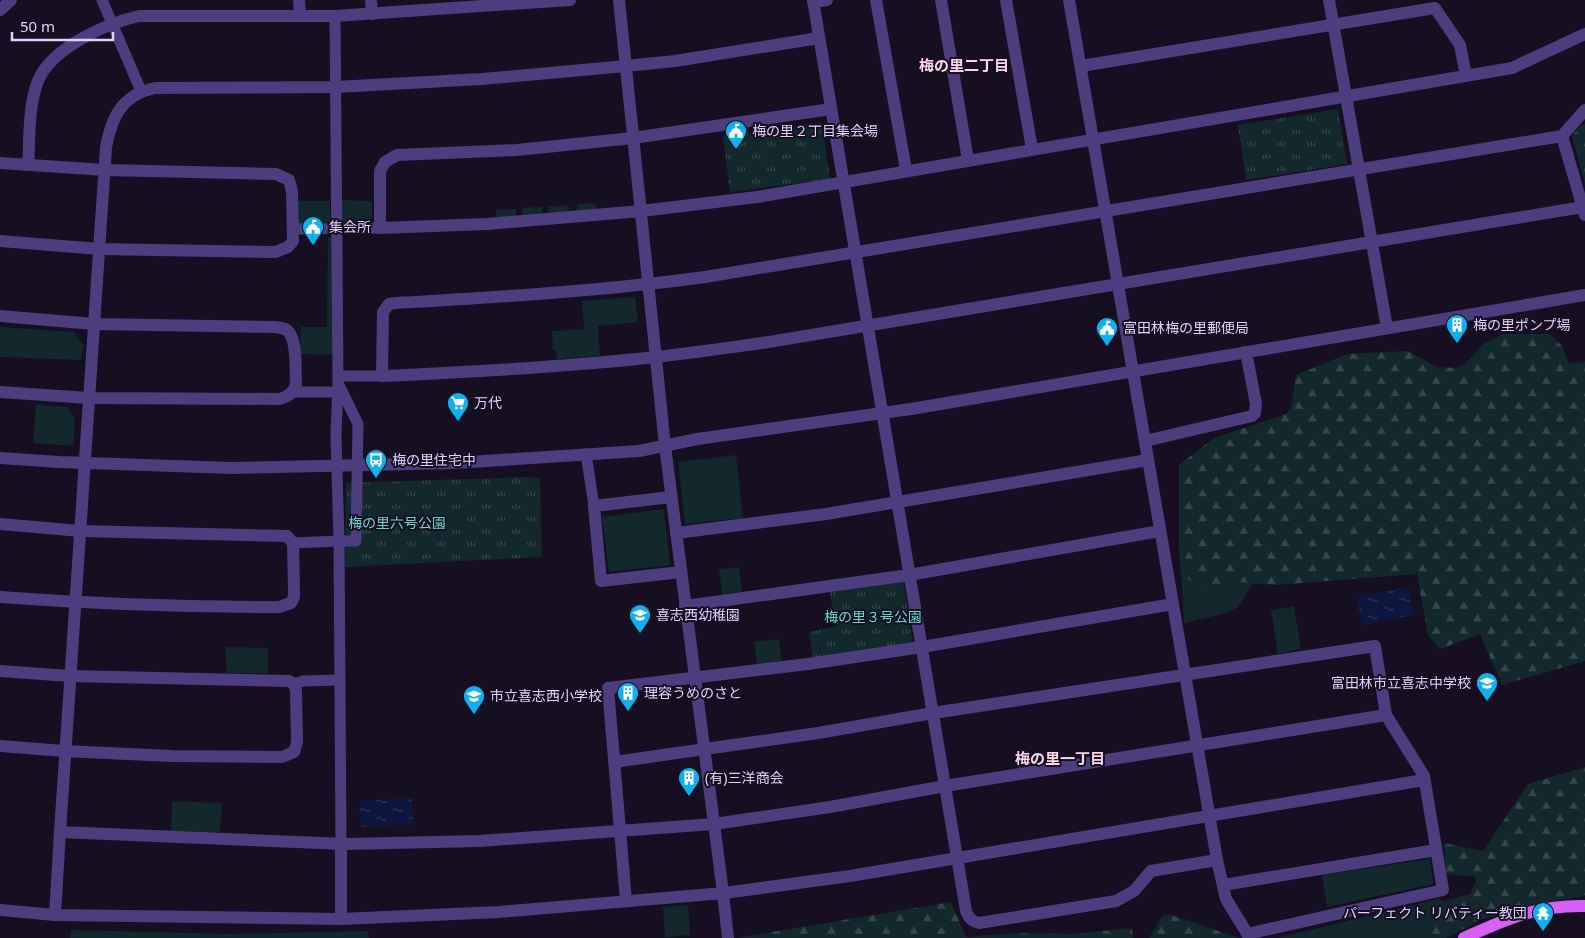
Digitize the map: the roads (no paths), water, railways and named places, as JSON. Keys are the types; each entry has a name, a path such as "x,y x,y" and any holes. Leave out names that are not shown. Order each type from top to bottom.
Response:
{"main road":[{"path":"1464,938 1513,916 1542,908 1585,906"}],"street":[{"path":"0,10 11,0"},
{"path":"102,0 141,90"},
{"path":"300,0 300,16"},
{"path":"371,0 372,14"},
{"path":"28,165 31,112 39,79 60,54 76,42 112,24 139,16 335,16 570,0"},
{"path":"619,0 665,446 728,938"},
{"path":"827,0 813,1 966,911 973,922 979,923 1116,901 1134,891 1151,871 1217,860"},
{"path":"876,0 906,170"},
{"path":"941,0 968,160"},
{"path":"1006,0 1032,149"},
{"path":"614,762 818,733 933,713 1185,675 1376,646 1386,715 1424,776 1443,890 1249,936 1226,899 1209,816 1197,746 1185,675 1173,604 1160,531 1133,371 1105,211 1081,66 1069,0"},
{"path":"1329,0 1387,328"},
{"path":"1081,66 1435,8 1460,46 1466,76"},
{"path":"335,16 338,384 336,435 339,541 341,919"},
{"path":"293,229 487,224 641,211 756,197 1512,68 1585,34"},
{"path":"55,915 64,751 106,147 110,126 120,107 141,90 155,88 336,87 482,79 675,61 819,38"},
{"path":"380,228 380,171 385,162 397,154 518,150 633,138 831,110"},
{"path":"382,376 382,316 389,304 648,285 705,277 1562,136 1585,110"},
{"path":"292,392 382,376 486,372 656,357 762,343 868,327 1371,242 1584,211 1562,136"},
{"path":"0,163 105,170 276,174 289,180 292,191 293,229 293,240 288,247 276,252 100,249 0,241"},
{"path":"0,458 232,468 454,463 639,451 697,439 882,414 1585,295"},
{"path":"0,316 94,324 283,328 288,331 294,342 296,384 288,396 279,399 89,398 0,392"},
{"path":"1145,441 1252,416 1256,413 1246,352"},
{"path":"293,543 356,541 358,424 338,384"},
{"path":"586,454 594,506 601,581 681,572"},
{"path":"676,533 826,514 1148,460"},
{"path":"594,506 671,496"},
{"path":"0,524 80,531 287,536 293,543 294,597 291,603 279,607 75,602 0,597"},
{"path":"686,606 909,574 1160,531"},
{"path":"626,901 608,688 808,664 922,647 1173,604"},
{"path":"0,671 70,676 289,681 294,684 296,691 296,742 294,752 282,757 171,756 0,746"},
{"path":"294,684 302,680 340,680"},
{"path":"60,832 341,844 479,841 714,824 830,807 945,786 1386,715"},
{"path":"0,910 55,915 341,919 499,912 722,893 850,876 1424,780"},
{"path":"1223,885 1436,850"}],"water":[{"path":"1408,587 1414,615 1362,625 1357,597"},
{"path":"412,798 413,824 361,827 359,801"}],"place":[{"name":"梅の里２丁目集会場","path":"736,150"},
{"name":"集会所","path":"313,246"},
{"name":"梅の里ポンプ場","path":"1457,344"},
{"name":"富田林梅の里郵便局","path":"1107,347"},
{"name":"万代","path":"458,422"},
{"name":"梅の里住宅中","path":"376,479"},
{"name":"喜志西幼稚園","path":"640,634"},
{"name":"富田林市立喜志中学校","path":"1487,702"},
{"name":"理容うめのさと","path":"628,712"},
{"name":"市立喜志西小学校","path":"474,715"},
{"name":"(有)三洋商会","path":"689,797"},
{"name":"パーフェクト リバティー教団","path":"1543,932"}],"district":[{"name":"梅の里二丁目","path":"964,66"},
{"name":"梅の里一丁目","path":"1060,759"}],"park label":[{"name":"梅の里六号公園","path":"397,523"},
{"name":"梅の里３号公園","path":"873,617"}]}
